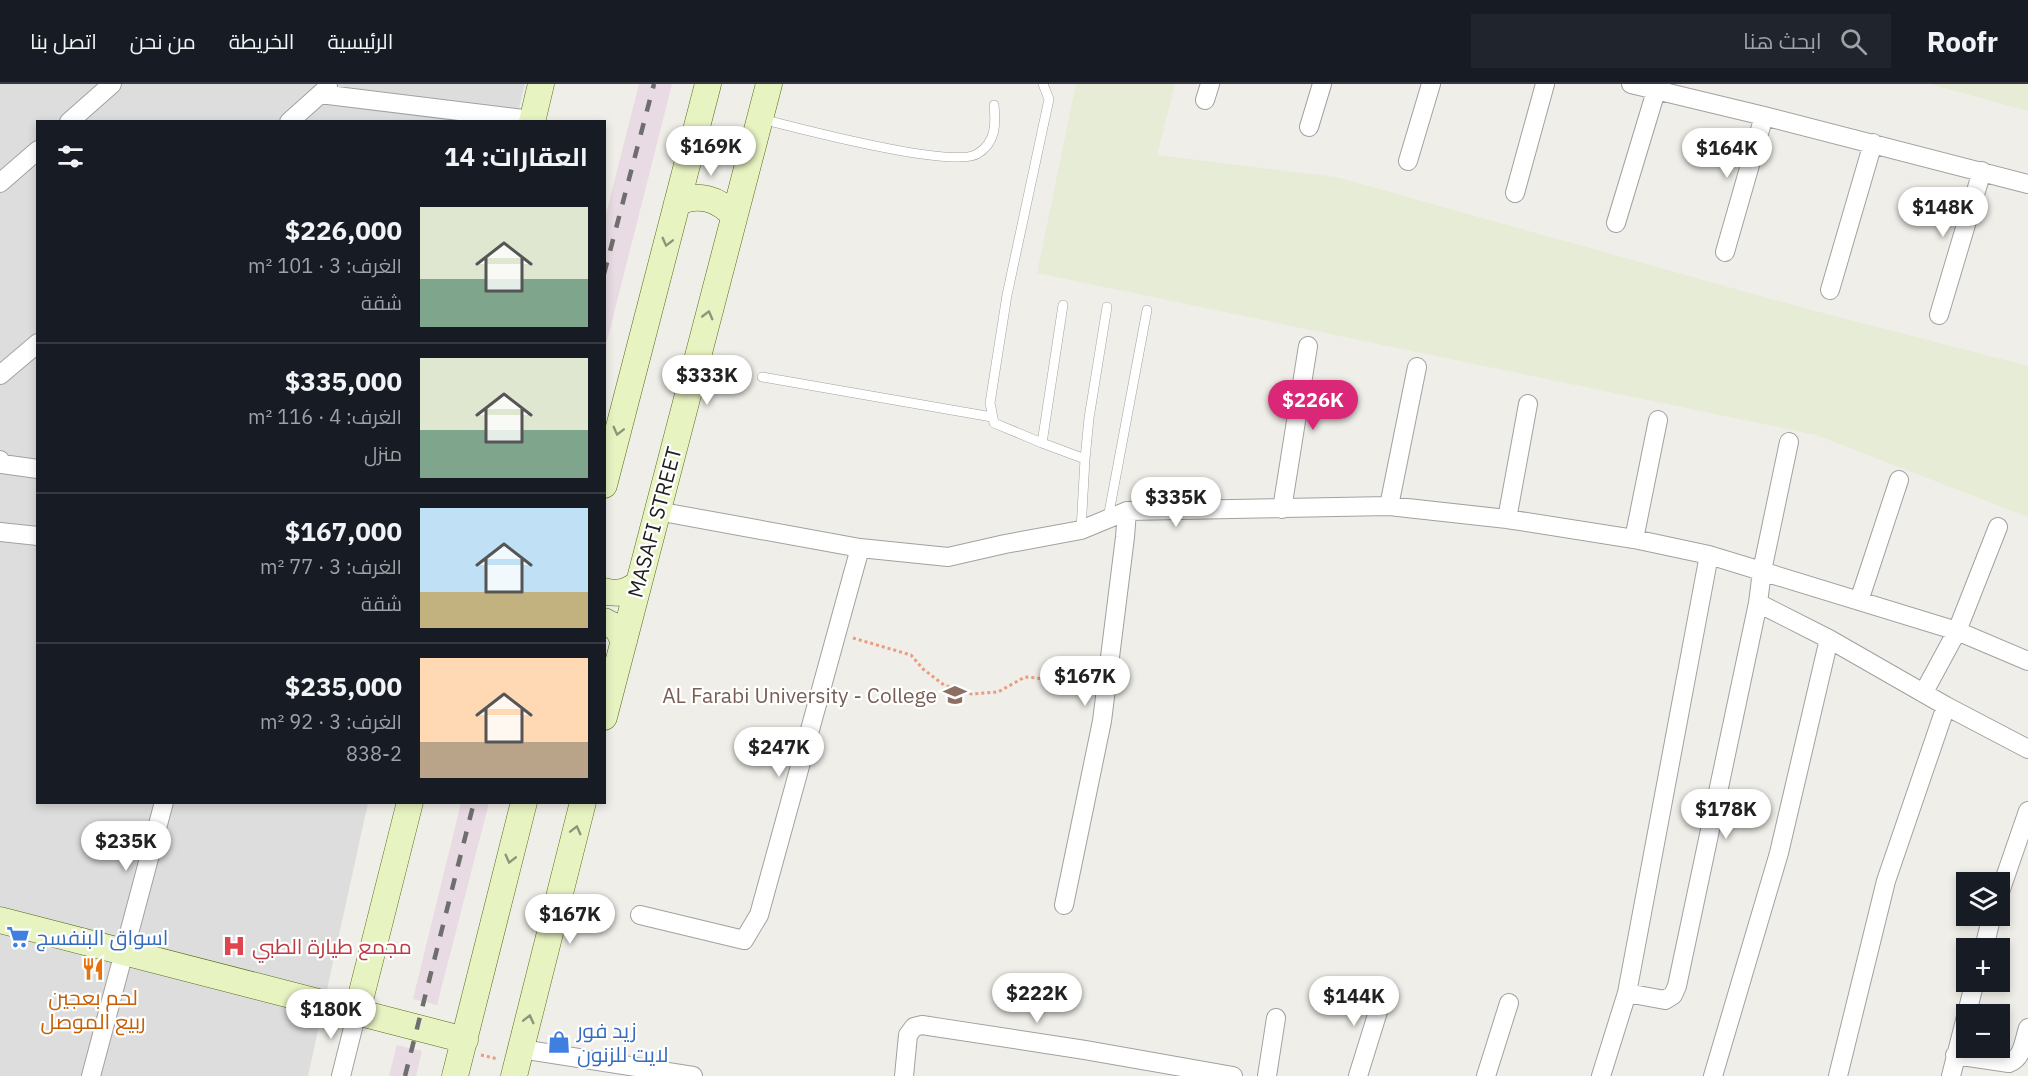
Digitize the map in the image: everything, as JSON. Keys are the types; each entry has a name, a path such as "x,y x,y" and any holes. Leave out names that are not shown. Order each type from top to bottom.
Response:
{"main road":[{"path":"532,120 541,84"},
{"path":"606,477 708,84"},
{"name":"MASAFI STREET","path":"606,709 769,84"},
{"path":"695,134 707,146 718,150 729,152 753,145"},
{"path":"677,204 692,198 704,198 716,201 734,216"},
{"path":"606,591 619,594 627,592 638,584"},
{"path":"606,622 617,628 624,641"},
{"path":"357,1012 409,804"},
{"path":"455,1076 523,804"},
{"path":"517,1064 582,804"},
{"path":"0,920 357,1012 463,1045"}],"street":[{"path":"71,120 112,84"},
{"path":"1309,128 1322,84"},
{"path":"1408,161 1431,84"},
{"path":"1515,193 1545,84"},
{"path":"1631,84 1873,143 2028,184"},
{"path":"291,120 326,89 526,120"},
{"path":"1616,223 1656,91"},
{"path":"1725,252 1764,116"},
{"path":"1830,290 1873,143"},
{"path":"0,183 36,152"},
{"path":"1939,315 1982,171"},
{"path":"0,375 36,345"},
{"path":"1282,509 1308,346"},
{"path":"1389,506 1417,367"},
{"path":"1507,519 1528,404"},
{"path":"1634,539 1658,420"},
{"path":"1627,993 1665,1000 1673,995 1677,986 1758,603 1762,571 1789,442"},
{"path":"0,460 2,464 36,469"},
{"path":"1859,601 1899,480"},
{"path":"657,511 860,548 948,557 1005,543 1081,530 1126,511 1389,506 1507,519 1634,539 1709,555 1957,631 2028,661"},
{"path":"1064,904 1102,721 1125,537 1126,511"},
{"path":"1924,692 1957,631 1998,527"},
{"path":"0,532 36,536"},
{"path":"640,915 744,940 759,915 860,548"},
{"path":"1601,1076 1627,993 1709,555"},
{"path":"1758,603 1829,639 1946,706 2026,742"},
{"path":"1713,1076 1779,853 1829,639"},
{"path":"1838,1076 1886,881 1946,706"},
{"path":"91,1076 163,804"},
{"path":"2007,872 2028,811"},
{"path":"1358,1076 1385,989"},
{"path":"1951,1076 1972,992"},
{"path":"1486,1076 1509,1003"},
{"path":"340,1076 357,1012"},
{"path":"1267,1076 1276,1018"},
{"path":"904,1076 909,1035 914,1027 922,1025 1233,1076"},
{"path":"1955,1055 2009,1063 2015,1061 2020,1056 2028,1028"},
{"path":"517,1064 693,1076"}],"lane":[{"path":"1043,84 1049,99 1007,295 990,403 994,423 1084,459"},
{"path":"760,119 906,152 963,158 976,155 987,147 996,124 994,105"},
{"path":"1042,443 1063,305"},
{"path":"1081,530 1084,459 1107,307"},
{"path":"1108,518 1147,310"},
{"path":"762,377 992,417"}],"path":[{"path":"838,633 911,655 923,669 944,685 972,694 998,692 1025,677 1106,684"},
{"path":"463,1045 517,1064"}],"shaded area":[{"path":"0,84 525,84 516,120 36,120 36,804 368,804 308,1076 0,1076"},
{"path":"639,84 672,84 606,345 606,214"},
{"path":"461,804 489,804 437,1005 413,999"},
{"path":"397,1045 422,1051 416,1076 389,1076"}],"green space":[{"path":"1076,84 1175,84 1157,155 1336,177 1800,307 2028,366 2028,517 1816,435 1037,273"},
{"path":"1930,84 2028,84 2028,111"}],"railway":[{"path":"606,266 654,84"},
{"path":"405,1076 473,804"}],"place":[{"name":"AL Farabi University - College","path":"955,695"},
{"name":"اسواق البنفسج","path":"18,937"},
{"name":"مجمع طيارة الطبي","path":"234,946"},
{"name":"لحم بعجين ربيع الموصل","path":"93,969"},
{"name":"زيد فور لايت للزنون","path":"559,1042"}]}
